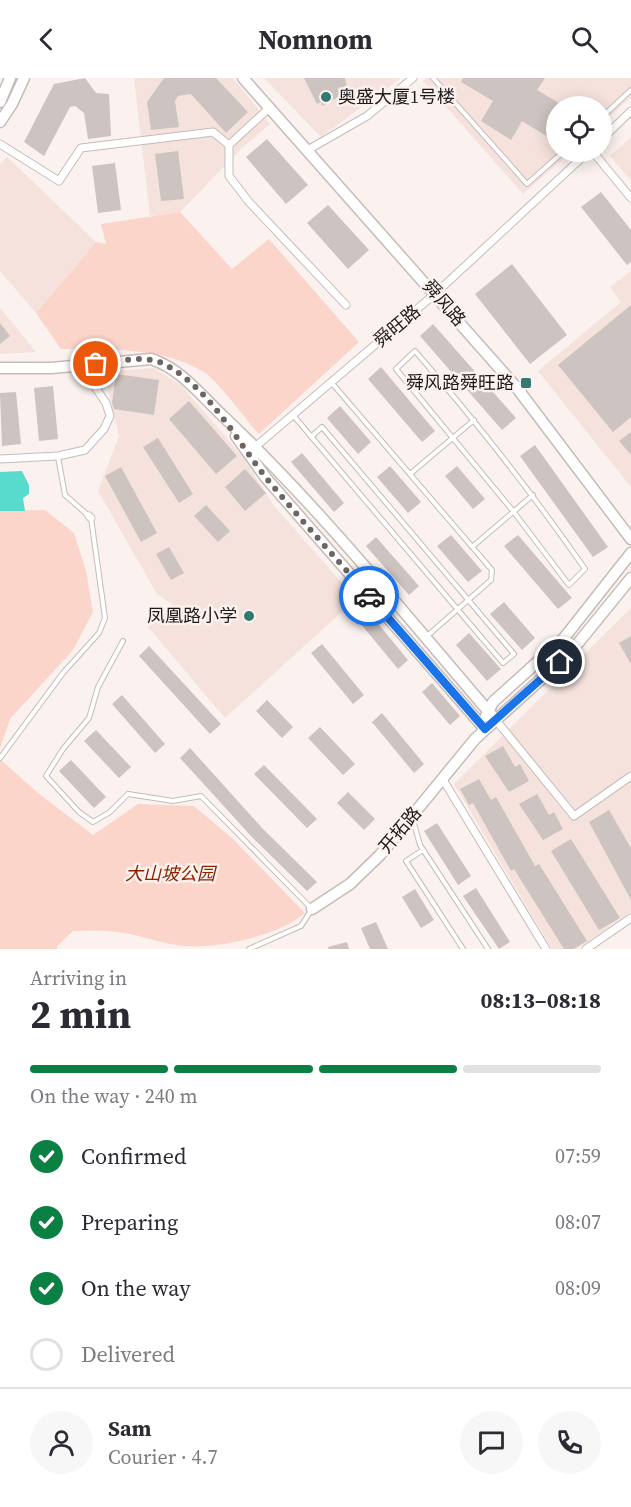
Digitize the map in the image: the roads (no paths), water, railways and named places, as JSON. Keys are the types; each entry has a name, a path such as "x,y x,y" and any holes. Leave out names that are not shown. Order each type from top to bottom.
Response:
{"main road":[{"path":"0,122 24,78"},
{"path":"18,91 34,78"},
{"name":"舜风路","path":"243,78 517,388 631,539"},
{"path":"0,102 11,79"},
{"path":"0,368 151,359 164,364 188,382 276,466 492,715"},
{"path":"222,416 266,478 483,727"},
{"name":"开拓路","path":"492,715 493,702 564,638 631,553"},
{"name":"开拓路","path":"312,909 350,884 380,855 492,715 570,653 631,578"}],"street":[{"path":"306,151 367,116 413,78"},
{"path":"268,109 229,145 229,176 249,202 346,305"},
{"path":"612,129 631,111"},
{"path":"0,144 59,181 81,148 213,132 229,145"},
{"name":"舜旺路","path":"255,447 436,294 577,162"},
{"path":"601,162 631,198"},
{"path":"0,459 58,456 85,450 104,429 110,416 106,403 93,384 96,364"},
{"path":"492,715 574,816 631,776"},
{"path":"442,778 546,949"},
{"path":"586,949 631,918"}],"lane":[{"path":"433,78 527,184 552,162"},
{"path":"612,108 631,90"},
{"path":"415,351 474,420 533,495 585,569 568,585 513,511 453,438 396,369 415,351"},
{"path":"330,382 492,570 491,580 425,638"},
{"path":"292,414 311,437 457,610 503,663 514,654 470,599 322,427 311,437"},
{"path":"410,474 474,420"},
{"path":"0,758 63,673 99,633 105,618 90,517 65,495 58,456"},
{"path":"472,547 533,495"},
{"path":"123,641 98,687 89,718 63,749 45,776 79,812 93,822 110,812 128,794 173,801 201,796 312,909 301,926 249,949"},
{"path":"412,816 423,850 488,949"},
{"path":"423,850 406,861 463,949"}],"water":[{"path":"22,471 29,485 29,494 23,498 25,511 0,511 0,472"}],"place":[{"name":"奥盛大厦1号楼","path":"326,97"},
{"name":"舜风路舜旺路","path":"526,383"},
{"name":"凤凰路小学","path":"249,616"}],"park label":[{"name":"大山坡公园","path":"170,874"}]}
